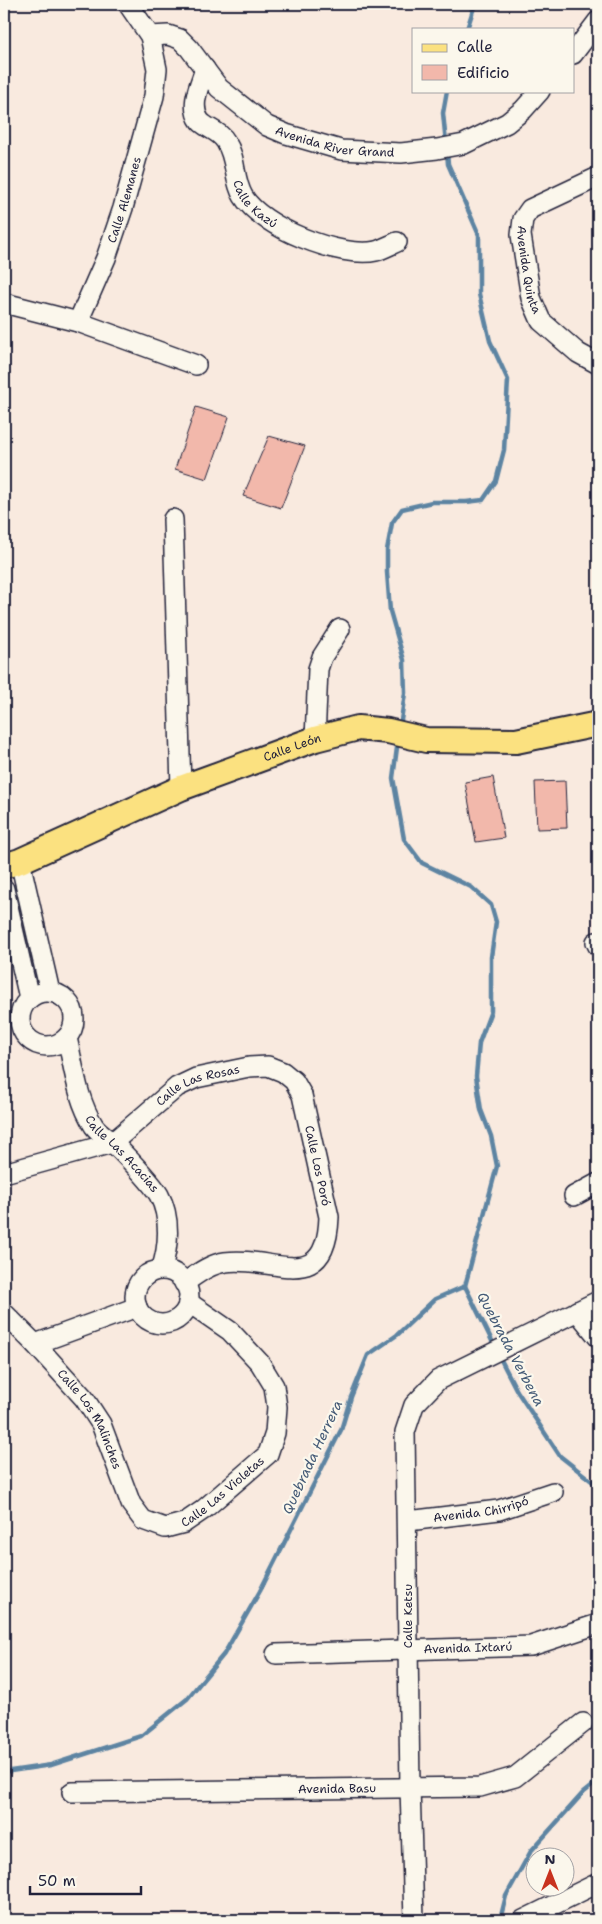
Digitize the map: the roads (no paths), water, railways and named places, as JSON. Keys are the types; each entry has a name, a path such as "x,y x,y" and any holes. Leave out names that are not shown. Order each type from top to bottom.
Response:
{"main road":[{"name":"Calle León","path":"12,863 181,788 315,739 358,728 388,731 426,740 516,741 598,724"}],"street":[{"name":"Calle Alemanes","path":"78,322 106,258 123,208 154,96 157,69 150,36 128,4"},
{"path":"574,53 598,21"},
{"name":"Avenida River Grand","path":"150,36 168,35 180,40 189,48 219,88 267,126 286,134 341,150 401,152 437,149 464,144 507,123 523,110 539,92"},
{"name":"Calle Kazú","path":"205,69 195,105 200,120 218,132 226,141 233,157 236,181 243,197 259,214 280,228 317,243 351,251 375,251 397,242"},
{"name":"Avenida Quinta","path":"598,177 530,209 523,219 522,235 531,298 541,320 578,353 598,364"},
{"path":"4,303 78,322 196,365"},
{"name":"Avenida Quinta","path":"560,338 580,347 598,348"},
{"path":"173,519 181,788"},
{"path":"315,739 318,668 322,657 340,629"},
{"path":"12,863 50,992 36,994 29,998 11,1017 24,1035 31,1042 40,1046 49,1047 67,1038"},
{"path":"4,889 29,998"},
{"name":"Calle Las Acacias","path":"50,992 59,994 71,1007 74,1024 67,1038 79,1094 86,1111 94,1126 158,1194 164,1208 167,1225 166,1254 161,1270"},
{"name":"Calle Las Rosas","path":"112,1143 177,1087 196,1078 249,1067 268,1066 283,1072 294,1081"},
{"name":"Calle Los Poró","path":"184,1283 206,1268 224,1262 245,1261 299,1267 312,1263 322,1252 328,1237 329,1217 302,1095 294,1081"},
{"path":"4,1173 112,1143"},
{"path":"574,1196 598,1183"},
{"path":"161,1270 170,1271 184,1283 187,1289 188,1302 185,1310 179,1316 164,1323 148,1320 137,1307 135,1290 145,1276 161,1270"},
{"name":"Calle Ketsu","path":"414,1920 410,1787 406,1432 414,1405 438,1380 598,1301"},
{"name":"Calle Las Violetas","path":"165,1528 184,1524 218,1498 268,1454 275,1433 277,1407 274,1386 260,1363 230,1331 188,1302"},
{"path":"35,1344 137,1307"},
{"path":"577,1311 598,1338"},
{"name":"Calle Los Malinches","path":"4,1313 84,1398 101,1424 131,1504 143,1520 165,1528"},
{"name":"Avenida Chirripó","path":"408,1521 499,1510 553,1492"},
{"name":"Avenida Ixtarú","path":"276,1654 531,1646 598,1624"},
{"name":"Avenida Basu","path":"72,1792 480,1787 515,1777 583,1723"},
{"path":"523,1920 598,1883"}],"waterway":[{"name":"Quebrada Herrera","path":"467,28 475,4"},
{"name":"Quebrada Herrera","path":"446,143 443,113 447,92"},
{"name":"Quebrada Herrera","path":"400,727 405,693 404,660 390,611 387,572 387,550 392,523 402,509 432,502 483,500 496,481 504,450 508,380 490,341 479,294 479,235 448,164 447,151"},
{"name":"Quebrada Herrera","path":"4,1772 51,1765 141,1736 187,1699 224,1654 260,1591 341,1430 351,1397 368,1355 397,1335 435,1299 465,1286 497,1166 491,1136 481,1110 476,1076 479,1043 491,1011 491,957 496,922 491,905 471,887 422,863 404,839 393,778 398,740"},
{"name":"Quebrada Verbena","path":"465,1286 495,1347"},
{"name":"Quebrada Verbena","path":"499,1356 517,1391 560,1456 598,1486"},
{"path":"500,1920 506,1896 531,1851 583,1793 598,1781"}]}
